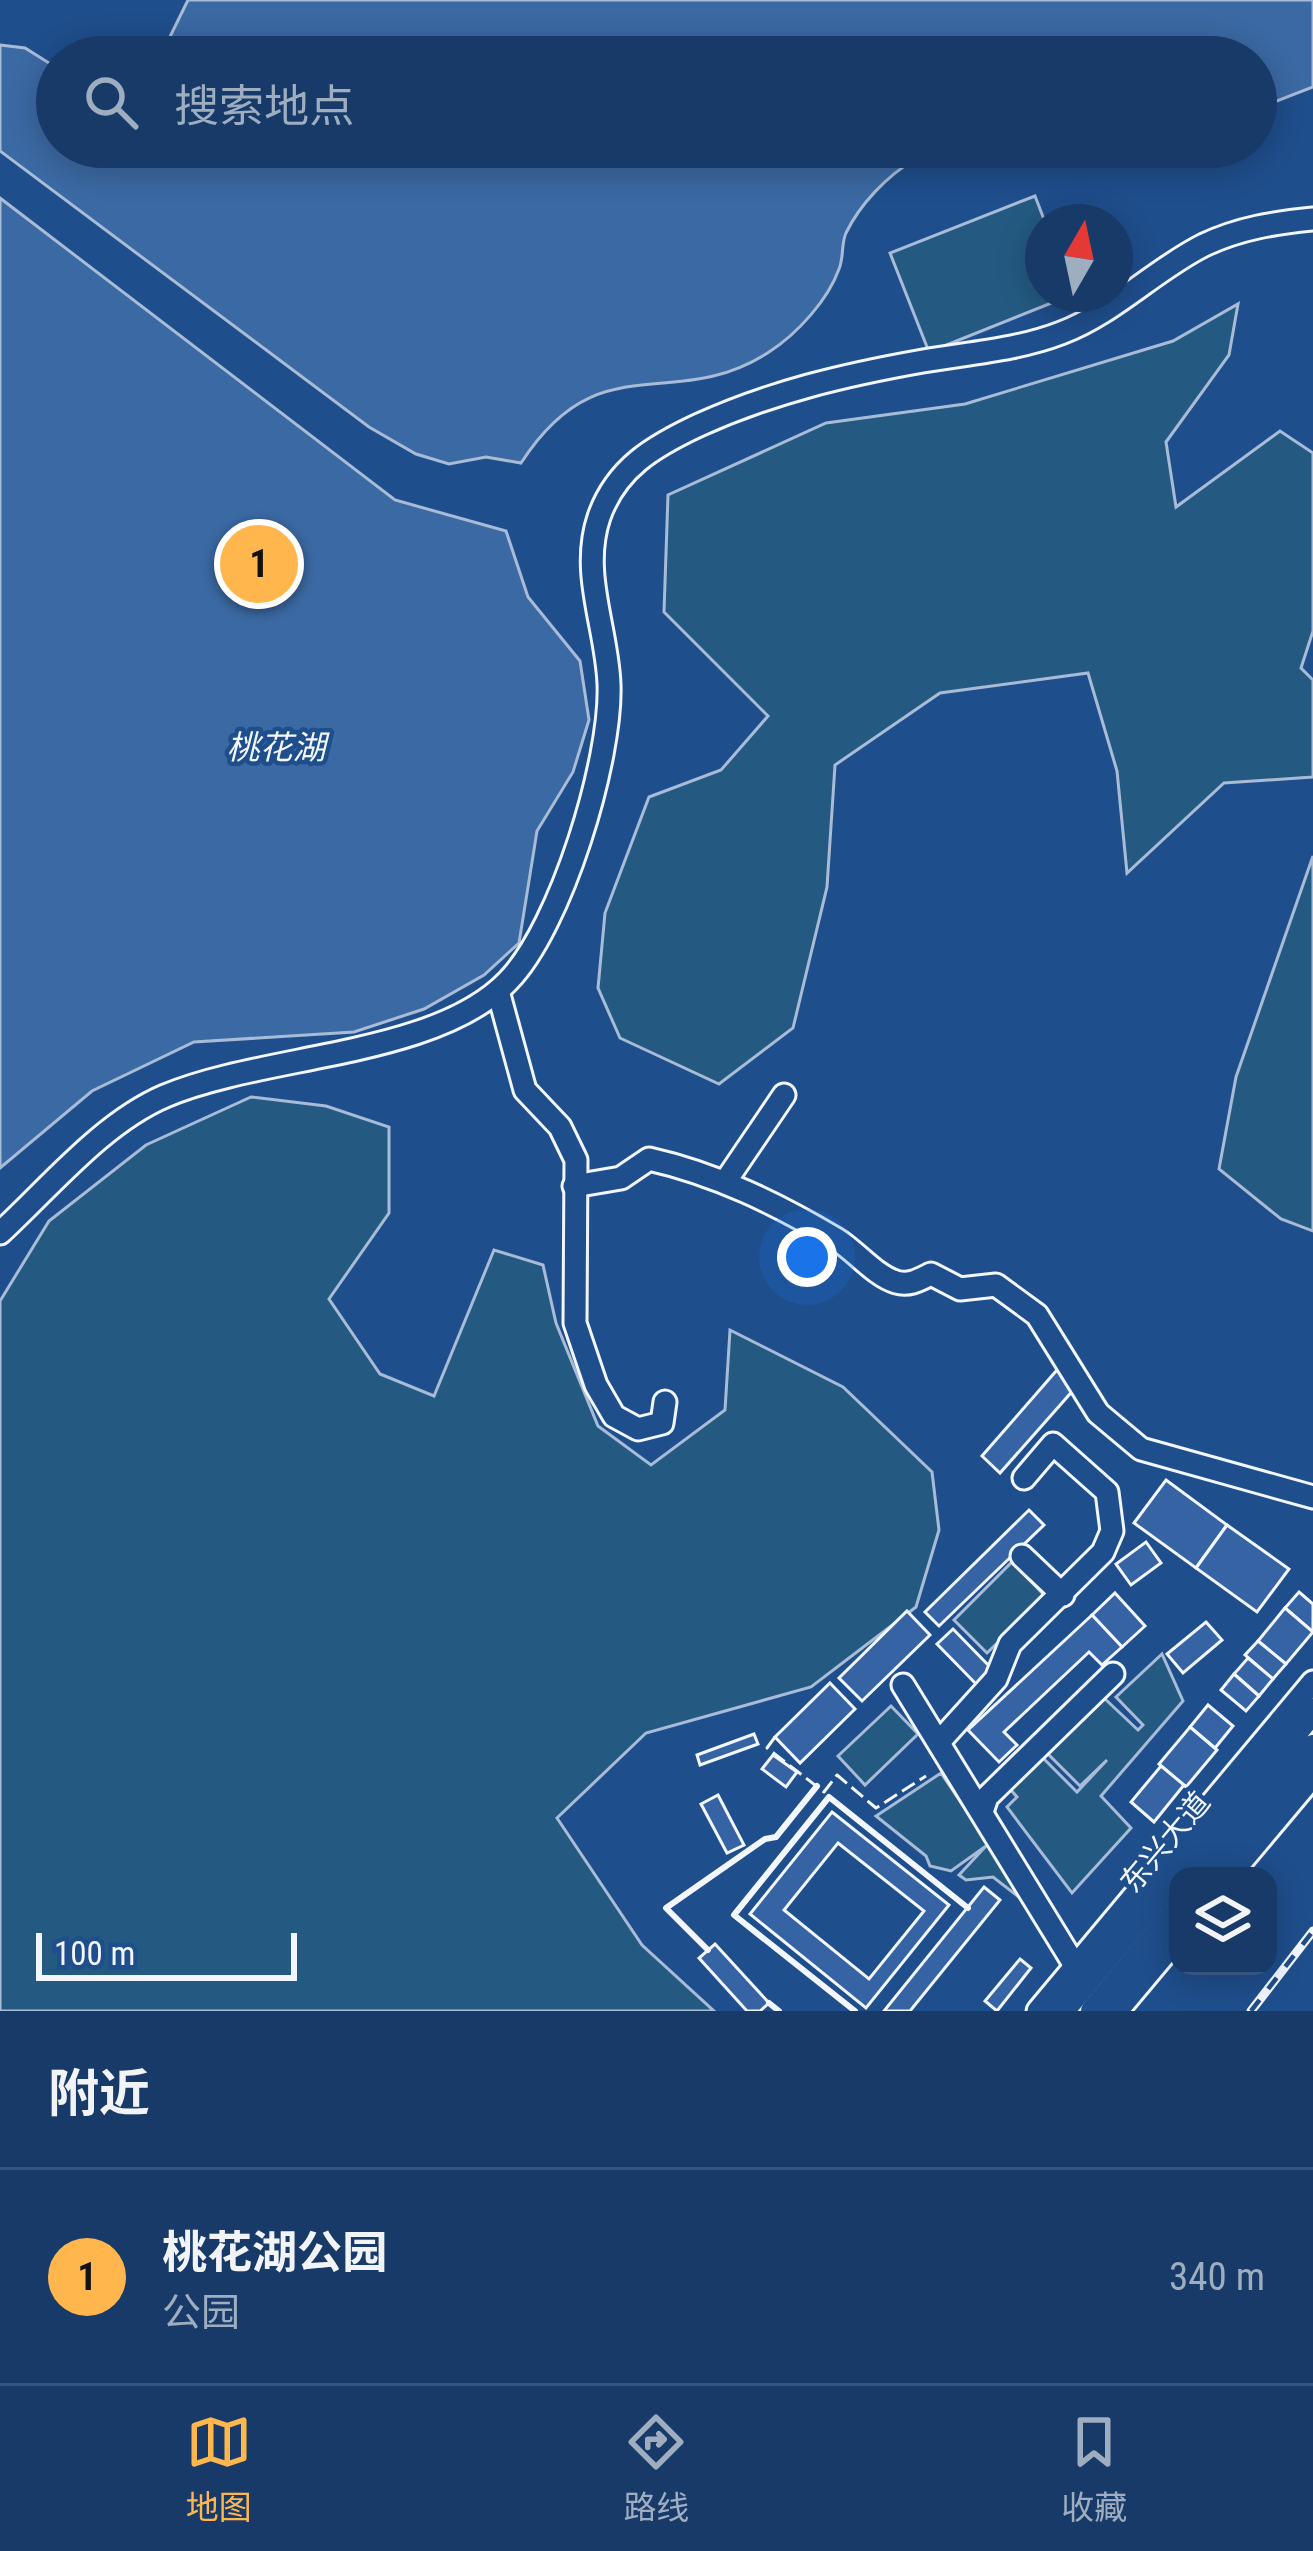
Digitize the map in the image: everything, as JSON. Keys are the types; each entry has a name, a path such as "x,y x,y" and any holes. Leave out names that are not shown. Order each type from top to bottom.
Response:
{"main road":[{"name":"东兴大道","path":"1094,1995 1222,1820 1288,1741 1309,1696"},
{"name":"东兴大道","path":"1220,1867 1313,1747"},
{"name":"东兴大道","path":"1062,2011 1094,1995 1169,1918"}],"street":[{"path":"0,1233 119,1124 150,1103 250,1068 370,1049 498,991 526,958 569,868 600,772 609,682 592,547 601,512 630,466 658,444 762,396 1055,336 1108,309 1201,247 1249,227 1313,219"},
{"path":"498,991 525,1090 572,1148 575,1323 596,1385 614,1416 638,1429 662,1423 665,1402"},
{"path":"725,1182 784,1095"},
{"path":"574,1186 621,1178 650,1159 725,1182 841,1242 892,1282 909,1284 931,1274 960,1289 996,1285 1037,1315 1098,1413 1157,1457 1313,1497"},
{"path":"939,1742 996,1678 1010,1644 1103,1552 1112,1531 1107,1492 1053,1444 1024,1478"},
{"path":"1022,1556 1063,1595"},
{"path":"982,1812 987,1797 1113,1674"},
{"path":"903,1685 1094,1995"},
{"path":"1094,1995 1178,1843 1309,1696"},
{"path":"1222,1867 1313,1776"},
{"path":"1178,1843 1222,1820"},
{"path":"1038,2011 1094,1995 1169,1943"}],"shaded area":[{"path":"1035,196 1038,204 1025,204 1025,312 1029,312 929,352 890,253"},
{"path":"1238,304 1229,355 1166,442 1176,507 1280,431 1313,453 1313,631 1301,668 1313,680 1313,777 1224,783 1127,873 1117,771 1088,673 940,693 835,765 827,887 793,1028 719,1084 620,1038 598,988 605,913 649,797 721,770 768,716 664,612 668,495 826,423 965,404 1173,341"},
{"path":"1313,856 1313,1231 1281,1219 1219,1169 1236,1077"},
{"path":"251,1097 326,1106 389,1127 389,1213 329,1299 380,1374 434,1396 494,1250 543,1265 556,1323 598,1426 651,1465 725,1410 730,1330 843,1387 932,1472 939,1530 916,1607 811,1687 646,1733 557,1818 642,1945 714,2011 0,2011 0,1301 49,1221 146,1145"},
{"path":"1012,1562 1045,1596 987,1653 954,1620"},
{"path":"1162,1654 1183,1701 1101,1796 1131,1828 1072,1893 1007,1807 1017,1797 1010,1789 1043,1758 1077,1792 1107,1760 1080,1786 1048,1754 1104,1698 1138,1730 1143,1725 1116,1697"},
{"path":"891,1706 918,1734 865,1785 838,1756"},
{"path":"941,1773 1033,1908 993,1877 966,1880 959,1875 986,1846 951,1871 930,1866 926,1856 876,1816"}],"water":[{"path":"188,0 1313,0 1313,87 1277,101 1277,36 170,36"},
{"path":"0,45 25,48 36,55 36,168 903,168 859,212 846,233 841,264 827,293 780,345 734,370 609,391 579,403 550,426 521,463 486,457 449,464 416,454 369,427 0,151"},
{"name":"桃花湖","path":"0,198 395,500 506,531 528,597 580,661 589,720 573,772 537,831 519,943 484,975 424,1009 354,1032 194,1042 92,1091 0,1168"}],"building":[{"path":"1057,1370 1076,1387 1000,1473 982,1456"},
{"path":"1166,1480 1227,1525 1196,1568 1134,1523"},
{"path":"1029,1510 1044,1525 939,1626 925,1612"},
{"path":"1227,1525 1289,1569 1257,1612 1196,1568"},
{"path":"1146,1542 1161,1563 1131,1585 1116,1564"},
{"path":"1299,1592 1313,1604 1313,1632 1285,1608"},
{"path":"1115,1593 1145,1626 1122,1647 1092,1615"},
{"path":"1285,1608 1313,1632 1286,1664 1258,1641"},
{"path":"907,1611 930,1635 862,1701 839,1678"},
{"path":"1092,1615 1122,1647 1102,1665 1089,1652 1004,1732 1017,1745 999,1762 968,1730"},
{"path":"1206,1622 1222,1640 1183,1673 1167,1654"},
{"path":"953,1629 993,1670 977,1685 937,1644"},
{"path":"1258,1641 1286,1664 1273,1679 1245,1655"},
{"path":"1248,1658 1273,1679 1259,1696 1234,1674"},
{"path":"1234,1674 1259,1696 1246,1711 1221,1690"},
{"path":"830,1683 855,1709 800,1763 775,1737"},
{"path":"1208,1705 1233,1726 1215,1748 1190,1727"},
{"path":"1190,1727 1217,1750 1186,1787 1159,1764"},
{"path":"754,1734 758,1744 700,1765 697,1755"},
{"path":"773,1755 797,1772 786,1787 762,1769"},
{"path":"1161,1766 1184,1785 1154,1822 1131,1802"},
{"path":"718,1795 744,1845 727,1853 701,1804"},
{"path":"832,1812 949,1905 866,2008 750,1914","holes":["838,1843 924,1911 869,1979 784,1910"]},
{"path":"984,1887 1000,1900 910,2011 884,2011"},
{"path":"715,1944 769,2003 760,2011 747,2011 699,1958"},
{"path":"1020,1959 1031,1968 997,2011 985,2001"}],"railway":[{"path":"1251,2011 1313,1931"}],"fence":[{"path":"775,1737 767,1748 824,1792 837,1775 876,1808 926,1776"}],"wall":[{"path":"708,1950 666,1908 765,1839 776,1837 817,1786"},
{"path":"855,2011 734,1915 829,1797 968,1908"},
{"path":"769,2003 779,2011"}],"place":[{"name":"桃花湖公园","path":"259,564"}]}
